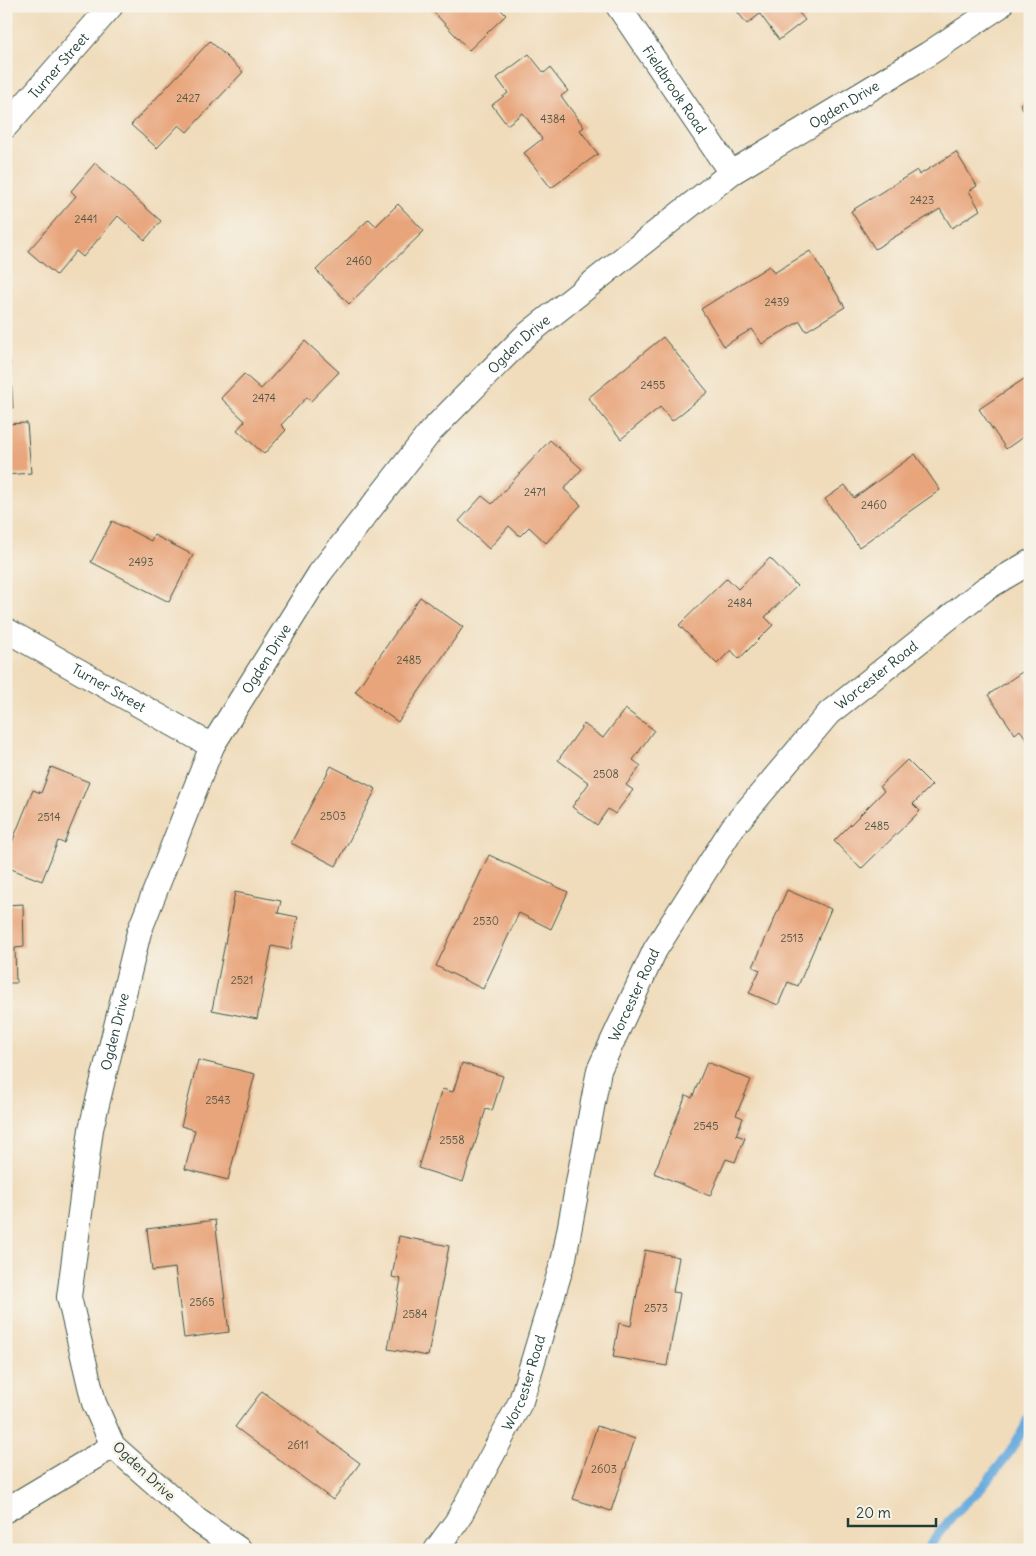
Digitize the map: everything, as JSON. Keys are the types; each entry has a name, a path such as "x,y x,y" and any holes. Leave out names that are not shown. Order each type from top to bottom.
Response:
{"street":[{"name":"Turner Street","path":"6,126 111,6"},
{"name":"Fieldbrook Road","path":"618,6 731,173"},
{"name":"Ogden Drive","path":"240,1550 197,1520 113,1446 94,1403 69,1297 91,1129 139,932 212,746 320,573 431,431 524,337 731,173 928,54 1000,6"},
{"name":"Worcester Road","path":"436,1550 458,1521 520,1401 564,1258 599,1070 655,950 733,827 829,714 985,588 1030,562"},
{"name":"Turner Street","path":"6,630 212,746"},
{"path":"6,1510 113,1446"}],"building":[{"path":"428,6 497,6 506,15 469,50"},
{"path":"733,6 797,6 795,8 805,20 779,40 760,14 747,24"},
{"path":"210,41 243,72 187,132 179,125 157,148 131,125"},
{"path":"529,54 544,73 550,68 568,91 561,96 584,127 580,130 598,154 551,188 524,153 542,139 523,113 507,125 492,105 508,93 497,78"},
{"path":"1030,98 1030,120 1020,104"},
{"path":"956,152 977,186 969,191 980,210 952,228 940,209 875,249 851,211 917,170 919,175"},
{"path":"95,163 161,221 145,240 118,216 83,257 76,251 56,275 28,251 76,196 71,191"},
{"path":"398,204 424,231 349,304 316,270 369,219 376,226"},
{"path":"810,251 845,307 806,331 800,321 762,344 752,329 724,346 701,309 769,266 774,273"},
{"path":"663,337 708,392 672,421 660,407 621,439 588,398"},
{"path":"305,341 339,372 311,401 307,397 281,425 286,430 264,454 237,430 245,421 221,398 244,374 261,389"},
{"path":"6,360 10,360 13,408 6,409"},
{"path":"1030,375 1030,432 1006,449 979,409"},
{"path":"27,423 31,473 6,475 6,424"},
{"path":"550,440 582,469 564,489 581,505 546,543 529,527 520,536 509,526 489,549 459,521 482,496 492,504"},
{"path":"915,454 940,490 859,547 825,499 845,485 854,498"},
{"path":"112,521 151,541 154,535 193,555 169,602 91,562"},
{"path":"770,558 797,586 765,617 773,625 739,659 731,650 717,664 679,625 727,578 738,589"},
{"path":"420,597 463,627 398,722 355,692"},
{"path":"1022,672 1030,684 1030,744 1020,730 1015,734 988,695"},
{"path":"625,709 654,730 633,760 641,766 626,785 633,790 615,814 608,809 597,825 572,807 589,783 558,760 584,724 603,738"},
{"path":"907,760 932,785 913,804 920,811 861,869 834,841 884,791 880,786"},
{"path":"331,766 376,789 336,866 291,843"},
{"path":"51,767 89,782 64,843 58,841 42,881 6,867 6,857 33,790 41,793"},
{"path":"489,855 568,892 551,929 519,913 483,989 436,966"},
{"path":"787,890 831,909 798,986 788,982 778,1005 749,993 760,970 753,967"},
{"path":"235,892 281,901 278,913 298,917 291,950 272,946 257,1019 212,1010"},
{"path":"23,904 24,947 15,948 16,983 6,983 6,905"},
{"path":"198,1060 255,1074 228,1180 185,1169 195,1130 181,1126"},
{"path":"707,1062 751,1080 736,1115 743,1118 736,1135 745,1138 735,1162 726,1159 710,1196 654,1173 686,1095 692,1098"},
{"path":"462,1063 503,1076 492,1111 486,1109 463,1182 418,1168 442,1089 453,1092"},
{"path":"215,1220 229,1332 184,1338 175,1268 152,1271 147,1229"},
{"path":"399,1236 449,1246 428,1356 388,1349 401,1279 392,1277"},
{"path":"645,1250 679,1257 673,1292 680,1293 667,1366 613,1357 619,1323 631,1326"},
{"path":"262,1391 360,1463 333,1500 235,1427"},
{"path":"597,1426 635,1439 611,1511 573,1499"}],"waterway":[{"path":"926,1550 954,1514 981,1489 1010,1452 1024,1428 1030,1412"}]}
